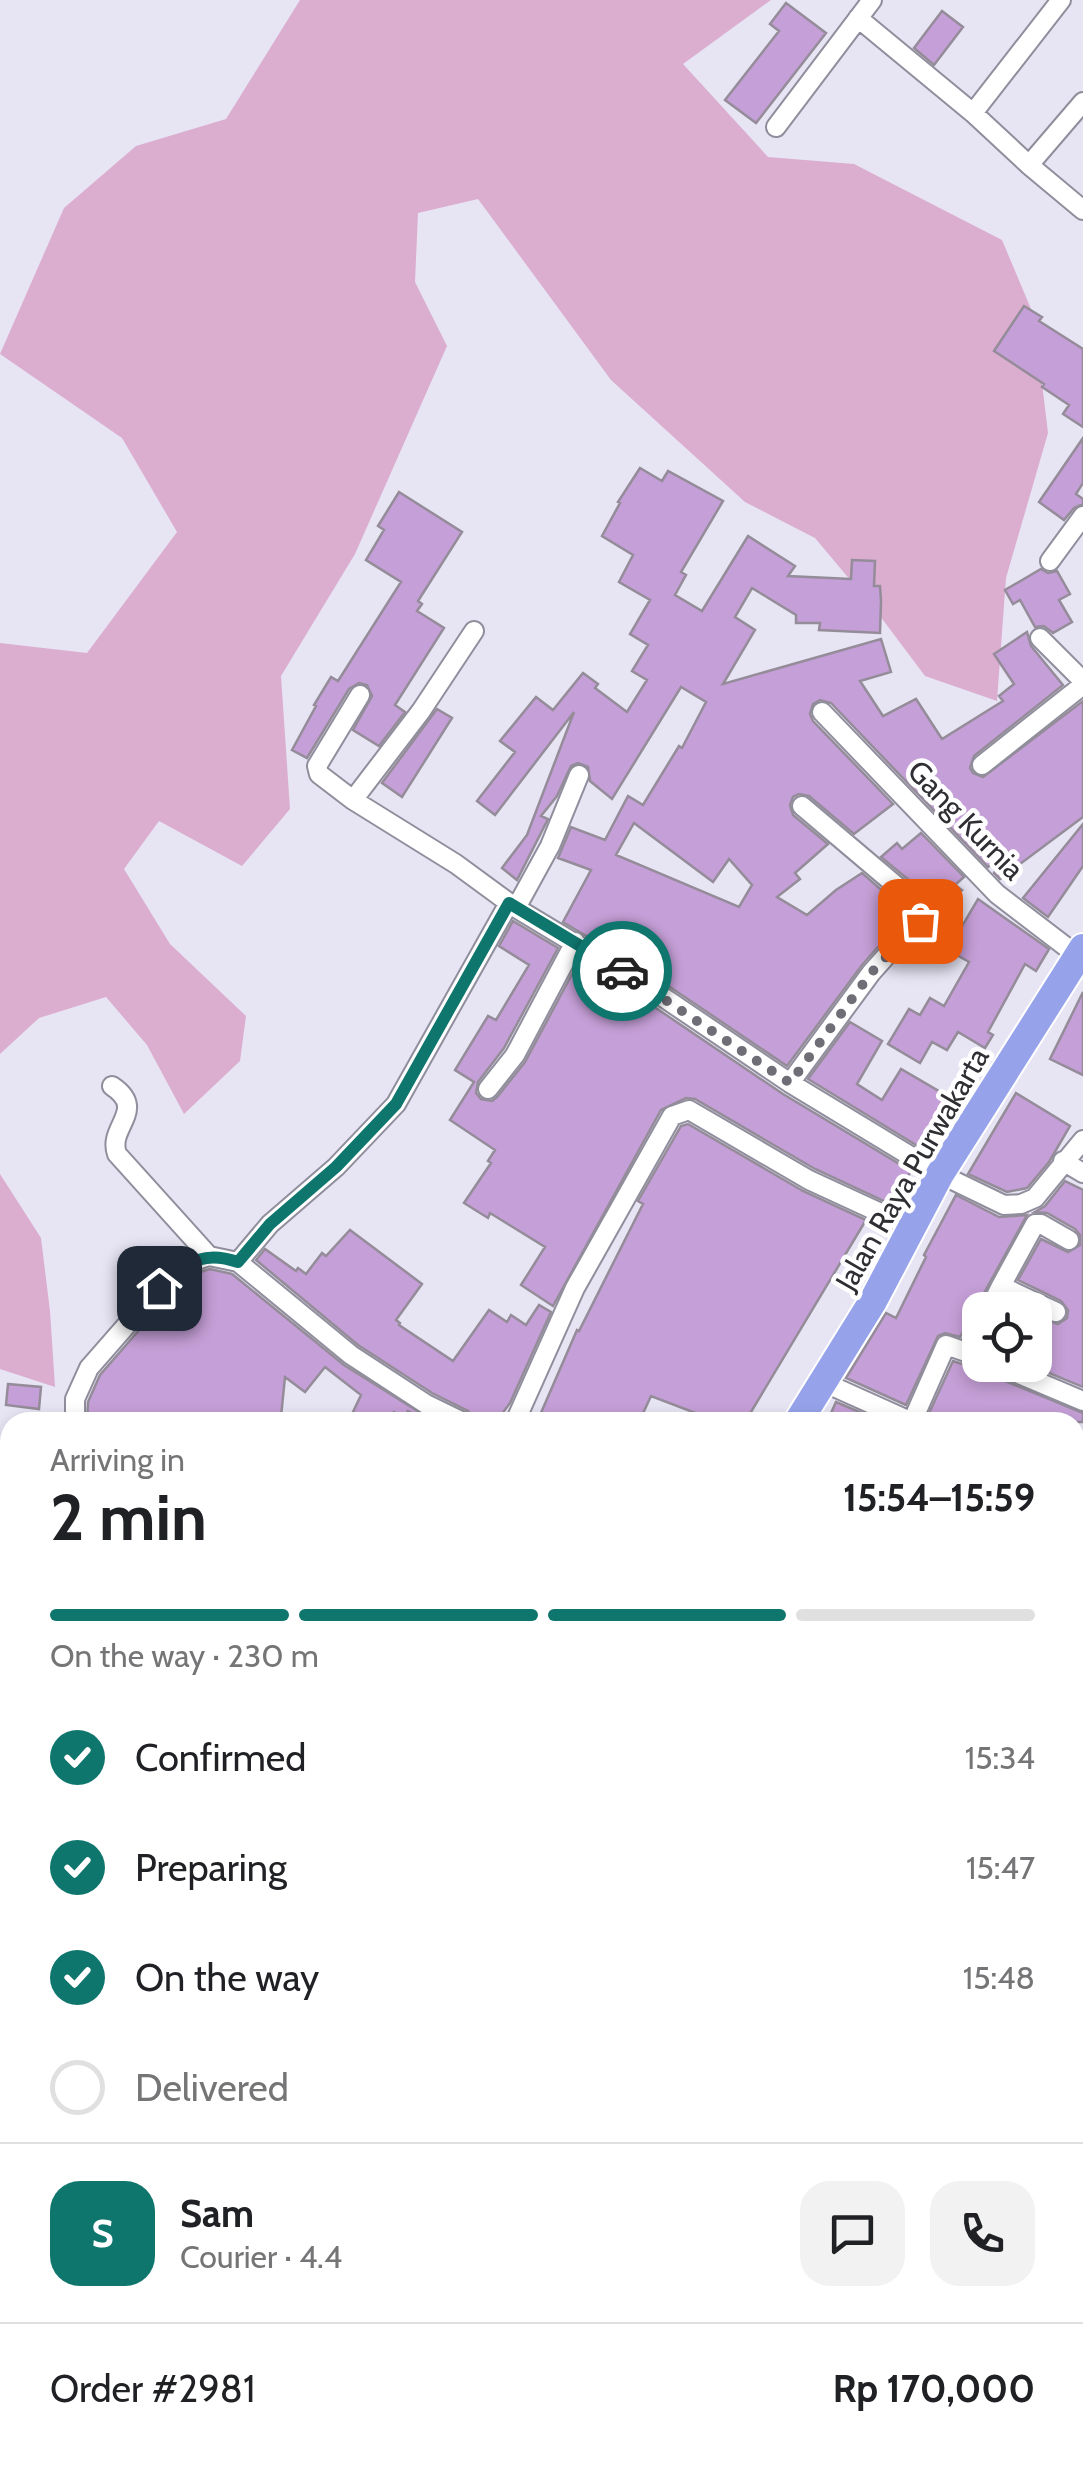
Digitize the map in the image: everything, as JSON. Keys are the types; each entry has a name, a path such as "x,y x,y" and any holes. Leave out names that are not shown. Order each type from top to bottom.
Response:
{"highway":[{"name":"Jalan Raya Purwakarta","path":"804,1412 873,1301 940,1174 1081,952"}],"street":[{"path":"973,113 1061,0"},
{"path":"776,127 870,1"},
{"path":"858,18 1083,210"},
{"path":"1029,165 1083,102"},
{"path":"1050,561 1083,516"},
{"path":"353,800 421,712 474,631"},
{"path":"982,765 1083,683 1040,638"},
{"path":"360,696 316,768 318,774 790,1083 940,1174 1004,1204 1034,1198 1083,1140"},
{"name":"Gang Kurnia","path":"822,712 997,894 1081,952"},
{"path":"238,1262 270,1224 336,1167 396,1104 550,846 579,775"},
{"path":"790,1083 871,973 921,917 919,905 802,806"},
{"path":"488,1089 515,1056 574,942"},
{"path":"112,1086 124,1094 127,1102 124,1123 115,1140 117,1154 209,1256"},
{"path":"519,1412 575,1288 672,1116 679,1112 690,1110 810,1180 912,1228"},
{"path":"1062,1161 1083,1173"},
{"path":"998,1292 1035,1224 1069,1240"},
{"path":"75,1412 75,1399 89,1368 159,1288 194,1261 209,1256 238,1262 351,1355 442,1412"},
{"path":"1001,1286 1056,1312"},
{"path":"916,1412 946,1344 962,1350"},
{"path":"822,1382 890,1412"},
{"path":"1038,1382 1083,1401"}],"shaded area":[{"path":"300,0 771,0 683,64 768,157 854,164 1002,240 1034,316 1048,433 1006,578 997,701 925,676 815,538 745,502 611,380 478,199 418,213 415,282 447,346 355,554 281,676 290,809 242,866 159,821 124,869 170,944 246,1016 240,1061 184,1114 147,1045 106,997 39,1018 0,1054 0,643 87,653 177,532 122,438 0,354 64,208 136,146 226,119"},
{"path":"0,1174 41,1238 55,1387 0,1369"}],"building":[{"path":"786,3 826,33 756,123 725,100 779,31 770,24"},
{"path":"942,11 963,27 934,65 914,48"},
{"path":"1024,306 1042,317 1039,321 1083,349 1083,427 1063,414 1069,405 994,351"},
{"path":"1083,438 1083,483 1076,494 1083,504 1064,520 1039,502"},
{"path":"640,468 662,481 668,471 723,501 681,572 686,575 675,595 702,611 748,536 795,566 788,576 851,579 852,560 875,561 874,586 880,586 880,633 819,630 820,623 796,623 796,615 752,588 735,617 755,630 723,684 881,639 891,672 860,681 883,716 916,699 942,739 1003,701 999,696 1014,684 994,654 1027,632 1031,646 1063,685 974,756 970,768 983,777 1083,701 1083,817 1000,879 994,873 1008,851 988,867 831,703 820,700 813,704 813,721 893,804 854,834 809,796 793,797 793,815 828,844 795,873 800,879 777,897 807,915 862,873 908,913 862,965 787,1066 664,983 563,922 591,870 558,858 571,827 605,840 628,796 643,805 679,746 682,748 706,702 681,687 612,799 590,781 588,767 578,763 571,766 557,796 541,816 548,819 517,880 502,868 527,835 574,712 495,815 477,801 515,752 500,741 536,697 553,710 583,673 598,684 595,688 627,712 647,680 632,671 648,645 630,634 650,600 619,582 633,555 602,536","holes":["634,823 713,882 729,859 752,885 739,907 616,855"]},
{"path":"399,492 462,532 418,601 422,604 417,611 444,628 395,705 405,712 379,746 353,730 372,696 367,685 359,683 349,689 307,758 292,750 314,705 331,677 338,681 401,582 366,560 384,530 378,526"},
{"path":"1041,569 1048,573 1057,571 1070,594 1059,600 1072,622 1053,633 1044,626 1035,627 1020,600 1013,604 1005,590"},
{"path":"437,709 452,718 402,797 382,783"},
{"path":"1083,824 1083,866 1048,917 1023,898"},
{"path":"921,833 964,877 955,885 962,890 933,915 927,895 881,857 897,843 902,849"},
{"path":"978,899 1049,949 1036,971 1025,964 988,1032 993,1035 985,1048 958,1032 947,1050 932,1042 920,1063 888,1044 909,1009 920,1015 930,998 944,1006 969,962 948,950"},
{"path":"513,921 558,948 504,1048 478,1082 476,1093 481,1099 492,1101 497,1097 525,1062 579,961 783,1094 911,1171 892,1205 815,1169 695,1099 686,1098 661,1110 553,1306 521,1285 545,1247 490,1213 488,1218 464,1203 491,1163 488,1161 495,1150 450,1120 474,1082 455,1070 488,1016 496,1020 529,965 499,946"},
{"path":"1083,992 1083,1075 1050,1059"},
{"path":"850,1022 882,1041 857,1084 882,1100 901,1069 949,1097 921,1148 808,1079"},
{"path":"1016,1093 1070,1126 1049,1162 1027,1188 1007,1192 968,1174"},
{"path":"688,1124 803,1191 866,1220 751,1412 693,1412 651,1396 644,1412 541,1412 577,1330 643,1204 638,1201 681,1126"},
{"path":"1065,1181 1083,1190 1083,1387 1052,1374 1052,1322 1058,1324 1067,1318 1068,1310 1052,1297 1052,1292 1043,1292 1018,1280 1041,1239 1068,1252 1080,1245 1075,1229 1047,1213 1035,1212 1045,1206"},
{"path":"956,1195 999,1217 1027,1215 985,1292 962,1292 962,1334 960,1337 945,1333 938,1336 906,1405 846,1378 886,1313 896,1318"},
{"path":"350,1230 422,1284 396,1320 453,1361 489,1310 507,1322 511,1315 526,1325 539,1305 551,1312 503,1412 469,1412 432,1393 358,1345 256,1260 265,1249 306,1274 322,1253 326,1256"},
{"path":"210,1269 232,1274 344,1365 419,1412 353,1412 361,1395 325,1367 305,1392 285,1377 282,1412 88,1412 100,1375 168,1297 200,1272"},
{"path":"953,1361 962,1364 962,1382 1008,1382 1081,1412 930,1412"},
{"path":"8,1384 41,1387 39,1409 6,1405"},
{"path":"836,1402 860,1412 832,1412"}],"way so far":[{"path":"622,971 790,1083 871,973 920,921"}],"route":[{"path":"159,1288 194,1261 209,1256 238,1262 270,1224 336,1167 396,1104 509,903 622,971"}]}
